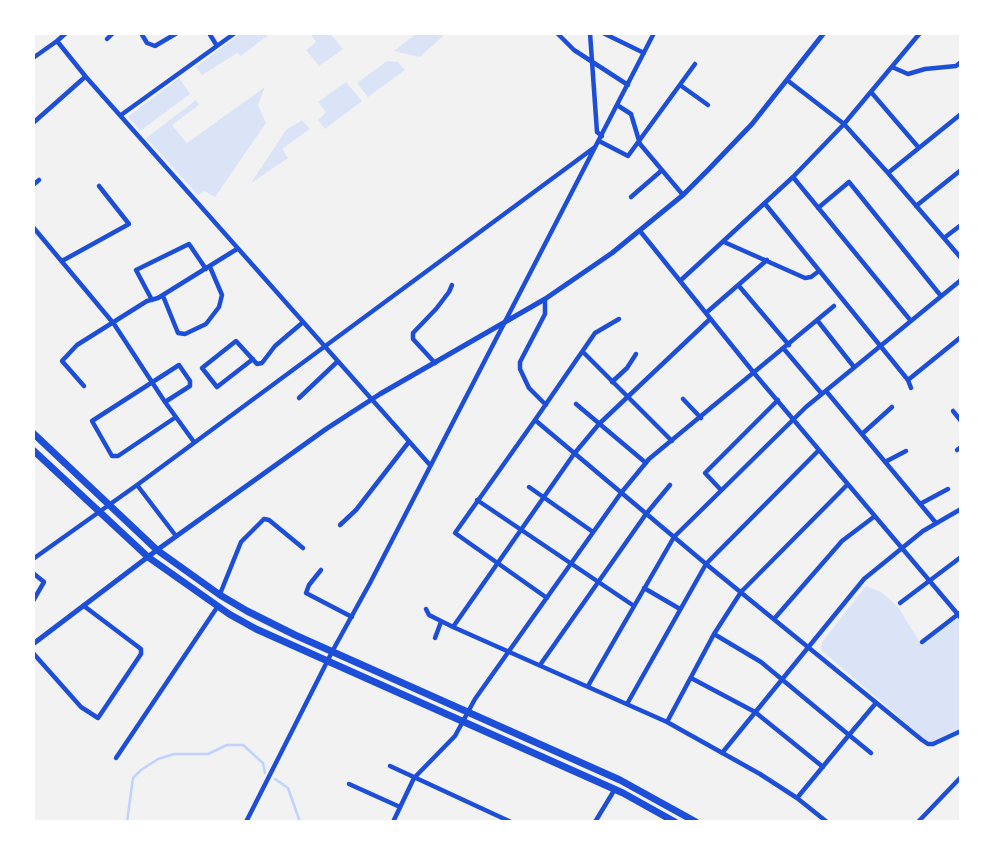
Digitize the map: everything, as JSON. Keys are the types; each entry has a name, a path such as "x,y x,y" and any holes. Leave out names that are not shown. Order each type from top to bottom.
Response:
{"main road":[{"path":"33,433 156,550 220,595 295,635 620,780 696,822"},
{"path":"33,450 148,557 256,629 615,789 675,822"}],"street":[{"path":"33,58 66,33"},
{"path":"107,39 113,33"},
{"path":"141,33 147,43 155,46 177,33"},
{"path":"209,33 217,46"},
{"path":"121,115 235,33"},
{"path":"557,33 573,50 628,85"},
{"path":"590,33 597,132 600,138 628,156 695,64"},
{"path":"603,33 644,54"},
{"path":"246,822 654,33"},
{"path":"33,643 156,550 371,399 545,299 640,231 683,195 733,145 824,33"},
{"path":"680,281 766,205 844,124 920,33"},
{"path":"57,41 430,466"},
{"path":"892,67 908,74 925,69 956,66 961,62"},
{"path":"33,123 86,77"},
{"path":"787,80 844,124 961,258"},
{"path":"680,85 708,105"},
{"path":"872,92 919,148"},
{"path":"617,105 631,114 638,140 660,171 683,195"},
{"path":"888,173 961,114"},
{"path":"33,559 596,146"},
{"path":"916,205 961,170"},
{"path":"631,197 660,171"},
{"path":"793,177 911,321"},
{"path":"33,185 39,180"},
{"path":"818,208 849,182 941,296"},
{"path":"62,261 129,224 99,186"},
{"path":"766,205 908,380 911,388"},
{"path":"944,238 961,225"},
{"path":"33,227 114,324 194,442"},
{"path":"640,231 754,373 960,615 922,642"},
{"path":"724,242 805,278 819,270"},
{"path":"152,300 136,270 189,244 208,268 222,295 219,307 206,324 185,334 178,333 163,296"},
{"path":"84,386 62,364 63,358 76,345 163,296 237,249"},
{"path":"706,313 767,260"},
{"path":"588,686 674,537 793,419 961,280"},
{"path":"436,363 413,339 413,333 436,309 452,285"},
{"path":"739,286 789,345"},
{"path":"545,299 545,314 520,362 520,369 529,388 546,405"},
{"path":"393,822 414,778 455,736 509,651 621,493 646,463 834,306"},
{"path":"547,598 455,533 596,333 619,319"},
{"path":"453,627 574,454 599,424 710,319"},
{"path":"817,320 854,367"},
{"path":"253,359 217,387 202,368 236,341 253,359 257,364 262,363 275,346 302,323"},
{"path":"908,380 961,337"},
{"path":"784,349 862,434 936,523"},
{"path":"583,352 672,441"},
{"path":"612,382 627,368 636,354"},
{"path":"299,397 337,362"},
{"path":"165,402 190,386 190,381 179,365 92,421 112,456 118,456 176,417"},
{"path":"683,399 701,418"},
{"path":"721,490 705,473 778,400"},
{"path":"576,404 646,463"},
{"path":"862,434 892,407"},
{"path":"953,411 961,421"},
{"path":"535,420 706,564 928,744 961,731"},
{"path":"340,525 356,510 408,443"},
{"path":"627,704 706,564 820,450"},
{"path":"885,462 906,451"},
{"path":"667,722 741,592 848,484"},
{"path":"137,485 176,536"},
{"path":"540,665 646,514 670,485"},
{"path":"529,487 593,533"},
{"path":"920,504 948,489"},
{"path":"477,500 634,606"},
{"path":"722,753 858,584 936,523 961,509"},
{"path":"774,619 842,541 875,516"},
{"path":"220,595 241,542 264,519 269,520 303,548"},
{"path":"900,603 961,556"},
{"path":"321,570 309,584 306,593 352,617"},
{"path":"33,573 44,582 33,601"},
{"path":"644,588 680,609"},
{"path":"33,653 81,707 98,718 141,654 141,649 84,606"},
{"path":"116,758 218,606"},
{"path":"426,609 429,615 441,622 667,722 797,798 827,822"},
{"path":"435,638 441,622"},
{"path":"715,634 761,662 871,753"},
{"path":"691,678 755,712 823,767"},
{"path":"797,798 876,703"},
{"path":"390,766 511,822"},
{"path":"918,822 961,777"},
{"path":"349,785 400,807"},
{"path":"595,822 615,789"}],"shaded area":[{"path":"241,33 271,33 241,56 237,53 202,75 196,67"},
{"path":"310,33 330,33 343,49 319,66 306,50 316,42"},
{"path":"417,33 446,33 420,57 394,51"},
{"path":"387,61 398,62 405,70 368,97 357,83"},
{"path":"179,78 190,94 140,131 128,117"},
{"path":"346,82 362,101 325,129 318,120 326,112 318,102"},
{"path":"265,87 258,105 266,123 215,197 204,191 198,195 146,138 196,100 199,105 172,125 187,143"},
{"path":"302,120 310,129 282,149 288,158 251,183 286,130"},
{"path":"866,586 881,592 898,607 921,644 957,616 961,620 961,730 931,743 927,741 821,650 822,642"}],"waterway":[{"path":"127,822 133,778 158,759 174,754 208,754 227,745 243,745 263,763 265,773"},
{"path":"275,779 288,788 300,822"}]}
